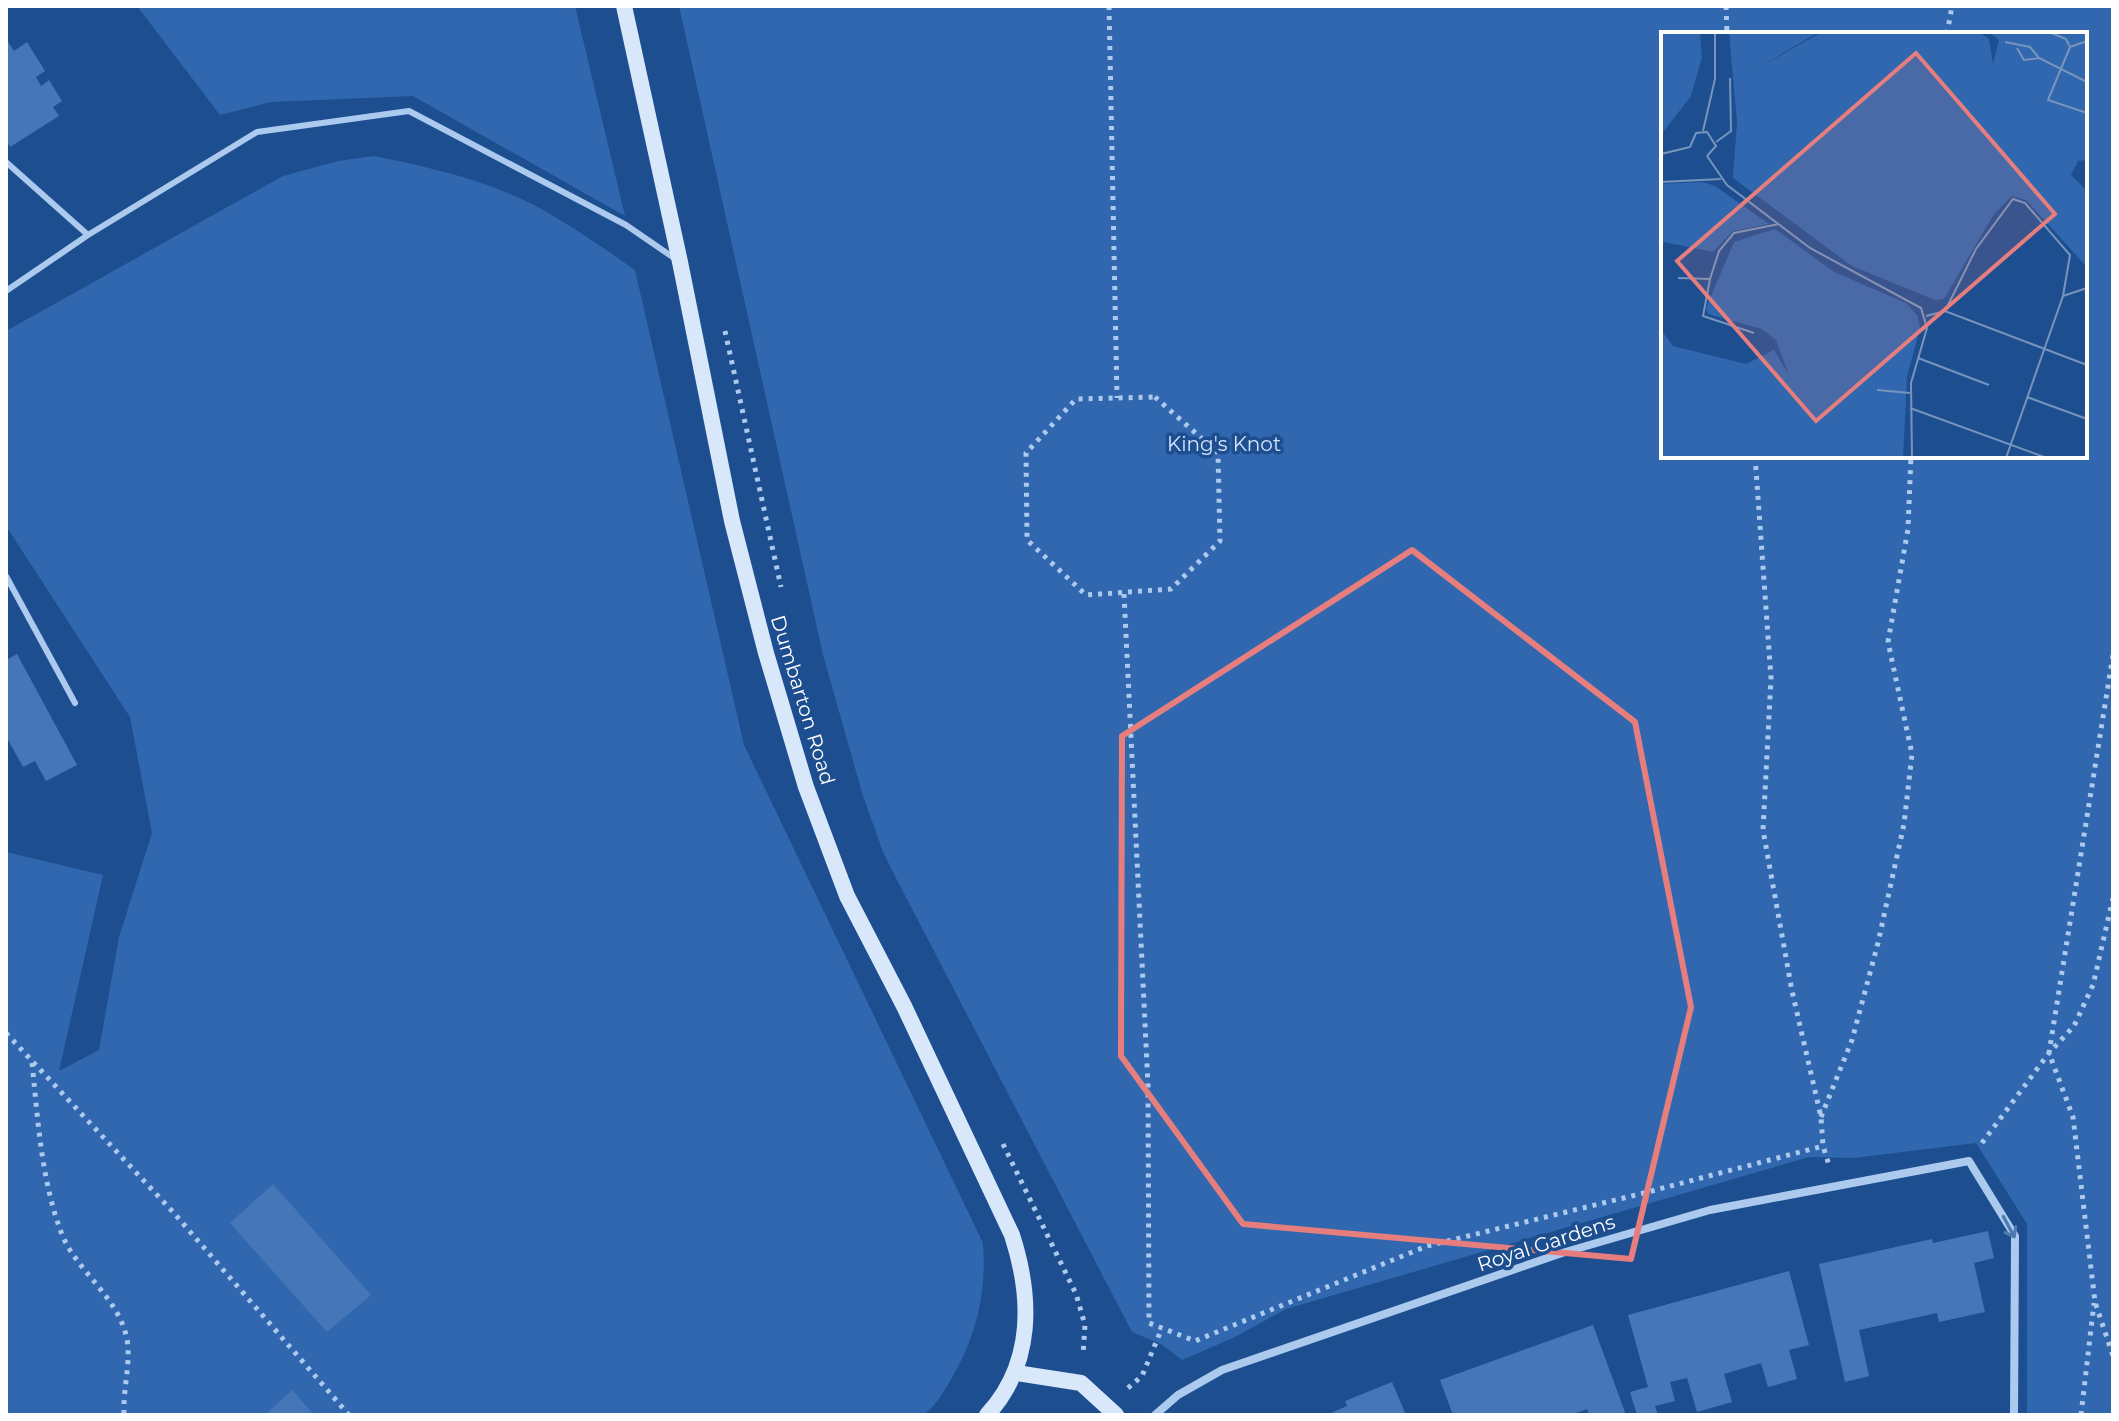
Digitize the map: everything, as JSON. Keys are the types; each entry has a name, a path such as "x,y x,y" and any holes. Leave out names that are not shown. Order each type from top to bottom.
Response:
{"main road":[{"name":"Dumbarton Road","path":"624,6 732,521 766,653 806,787 847,896 904,1006 1012,1235 1023,1268 1028,1309 1016,1373"},
{"path":"987,1415 1016,1373 1081,1383 1116,1415"}],"street":[{"name":"Royal Gardens","path":"1155,1415 1178,1395 1222,1370 1547,1258 1710,1210 1969,1161 2015,1236 2014,1415"}],"lane":[{"path":"6,291 88,235 257,132 409,111 626,225 680,262"},
{"path":"6,162 88,235"},
{"path":"6,576 75,703"}],"path":[{"path":"1109,6 1117,398"},
{"path":"1726,6 1727,32"},
{"path":"1947,32 1952,6"},
{"path":"722,316 782,592"},
{"path":"1155,397 1218,453 1220,541 1171,589 1124,594 1086,595 1027,540 1026,453 1076,399 1155,397"},
{"path":"1755,458 1771,678 1763,830 1792,991 1821,1117 1823,1146 1835,1185"},
{"path":"1821,1117 1852,1040 1878,943 1904,824 1912,754 1888,642 1908,529 1911,458"},
{"path":"1124,594 1148,1085 1149,1323 1195,1341 1427,1246 1823,1146"},
{"path":"2113,655 2049,1053 2073,1117 2095,1302 2113,1356"},
{"path":"1997,1123 2049,1053 2074,1026 2093,985 2113,898"},
{"path":"6,1033 173,1212 349,1415"},
{"path":"31,1060 46,1185 62,1236 121,1321 128,1347 124,1415"},
{"path":"998,1134 1076,1294 1085,1325 1081,1383"},
{"path":"2081,1415 2095,1302"},
{"path":"1142,1376 1162,1328"}],"highlighted area":[{"path":"1412,550 1635,722 1691,1007 1631,1259 1243,1224 1121,1056 1122,736"}],"green space":[{"path":"137,6 575,6 625,216 413,96 271,102 220,115"},
{"name":"King's Knot","path":"679,6 2113,6 2113,1415 2027,1415 2027,1224 1976,1143 1854,1158 1809,1157 1286,1309 1233,1338 1182,1360 1161,1344 1132,1332 883,852 863,796 823,655"},
{"path":"374,156 454,175 513,195 559,219 635,270 744,745 983,1243 983,1280 973,1332 950,1381 935,1404 923,1415 6,1415 6,852 103,875 59,1071 99,1050 119,937 152,833 130,717 6,526 6,331 283,176 338,161"}],"building":[{"path":"8,42 14,51 27,42 45,71 36,77 41,86 49,80 62,101 53,107 59,116 10,147 6,140"},
{"path":"17,654 77,765 46,781 35,761 23,767 6,736 6,660"},
{"path":"273,1184 371,1295 327,1332 230,1223"},
{"path":"1988,1231 1994,1258 1974,1263 1985,1312 1939,1322 1937,1313 1859,1330 1869,1376 1845,1382 1819,1264 1932,1239 1933,1243"},
{"path":"1789,1271 1809,1345 1789,1350 1797,1379 1768,1387 1761,1363 1724,1374 1732,1402 1697,1412 1687,1378 1670,1382 1675,1401 1655,1406 1658,1415 1637,1415 1630,1392 1648,1387 1628,1315"},
{"path":"1593,1325 1626,1415 1589,1415 1587,1409 1570,1415 1453,1415 1440,1380"},
{"path":"1392,1382 1406,1415 1326,1415 1347,1406 1345,1401"},
{"path":"292,1390 314,1415 265,1415"}]}
